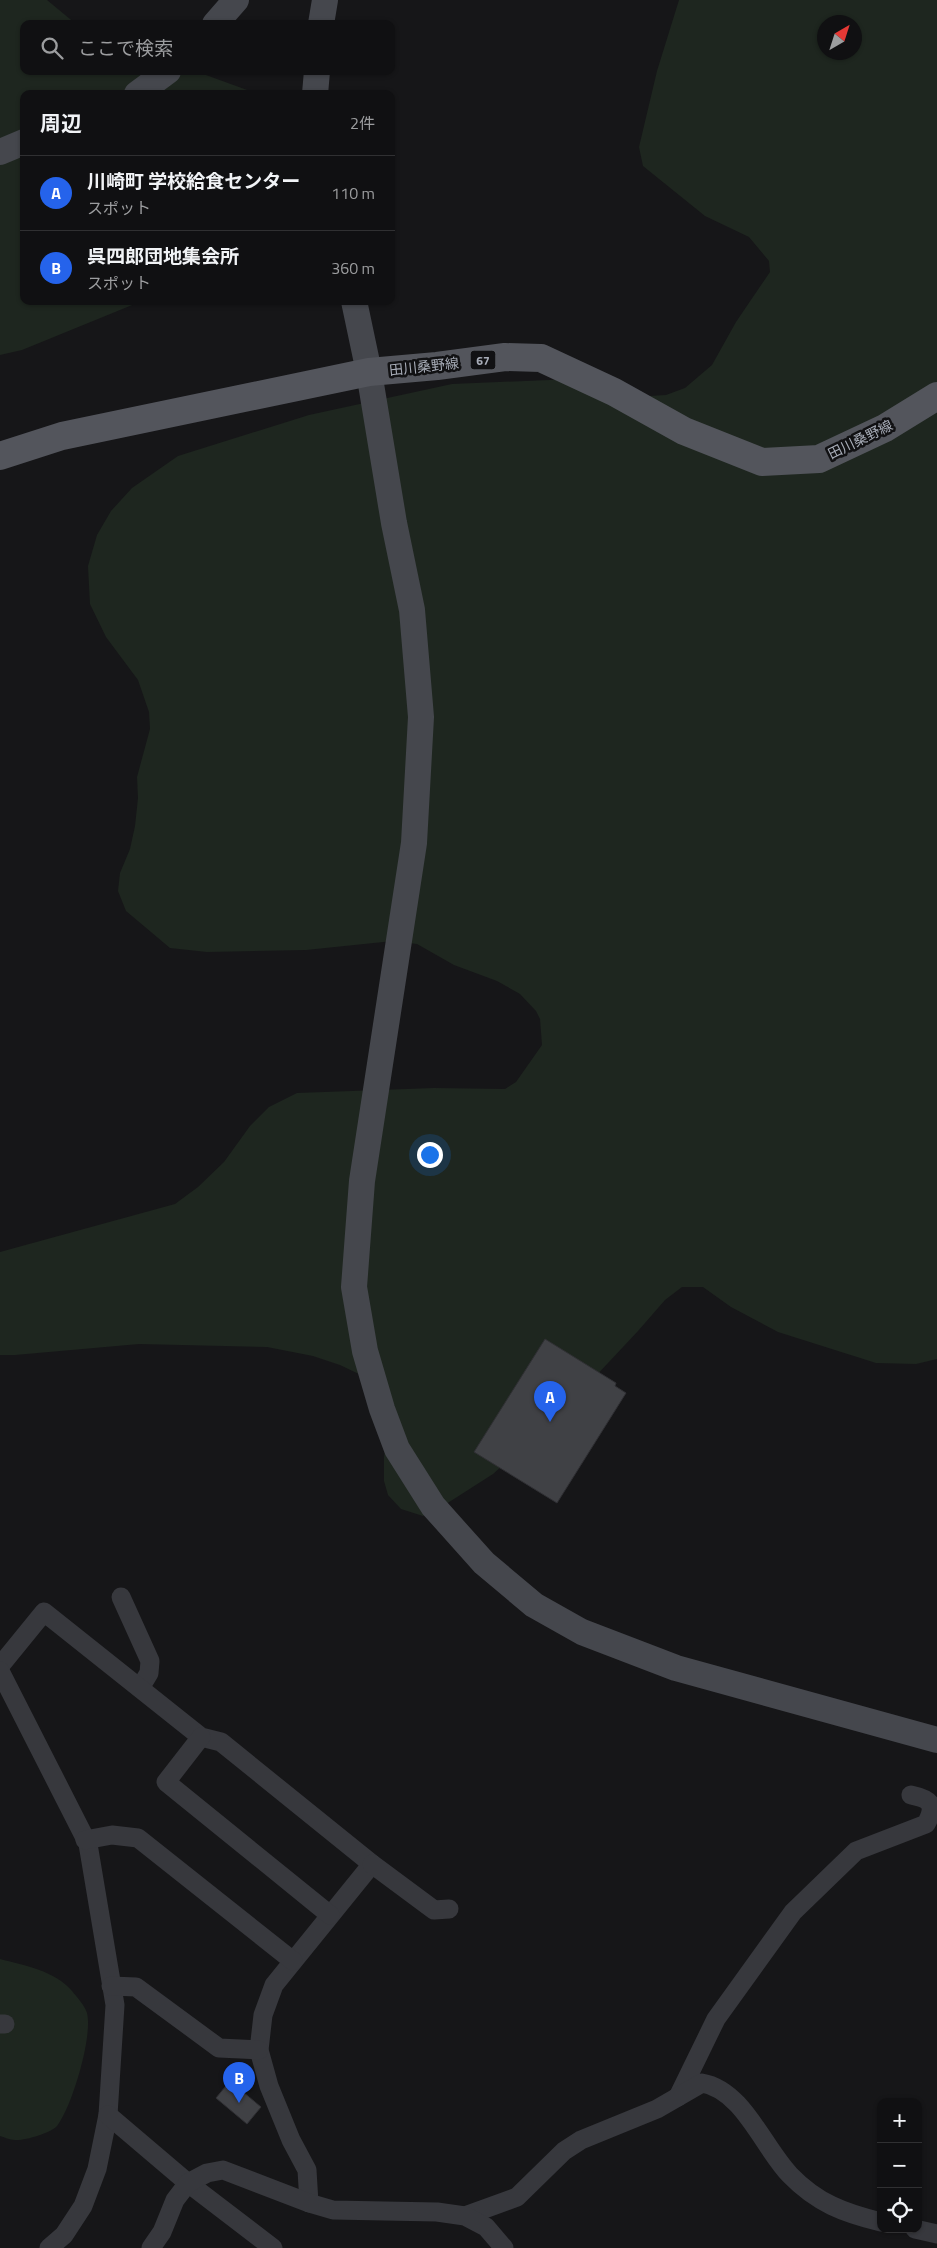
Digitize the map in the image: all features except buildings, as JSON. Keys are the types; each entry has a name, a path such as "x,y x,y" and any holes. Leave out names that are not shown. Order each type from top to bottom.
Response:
{"main road":[{"name":"田川桑野線","path":"0,456 62,436 369,372 505,357 541,358 614,392 684,431 762,462 819,460 884,428 937,396"}],"street":[{"path":"218,20 236,0"},
{"path":"322,20 325,0"},
{"path":"142,90 163,75"},
{"path":"315,90 317,75"},
{"path":"0,152 20,144"},
{"path":"355,305 369,372 394,523 412,610 421,717 414,843 362,1181 354,1287 365,1351 382,1409 397,1449 432,1506 484,1563 534,1605 582,1632 676,1668 937,1740"},
{"path":"121,1597 150,1661 149,1673 140,1688"},
{"path":"0,1666 44,1612 201,1737 221,1742 372,1864 434,1910 449,1910"},
{"path":"0,1671 85,1840 115,2005 108,2115 97,2169 83,2206 64,2235 49,2248"},
{"path":"201,1737 166,1782 330,1915"},
{"path":"678,2099 716,2019 793,1912 856,1851 926,1824 933,1814 933,1806 926,1798 910,1795"},
{"path":"85,1840 112,1835 138,1838 293,1962"},
{"path":"309,2203 307,2170 291,2140 269,2086 259,2050 263,2015 274,1986 372,1864"},
{"path":"112,1986 136,1987 219,2048 259,2050"},
{"path":"465,2216 517,2197 564,2152 582,2140 678,2099 702,2083 714,2085 735,2100 789,2174 806,2189 828,2206 877,2221"},
{"path":"108,2115 188,2183 274,2248"},
{"path":"151,2248 162,2232 175,2200 188,2183 207,2173 223,2170 309,2203 333,2210 437,2212 465,2216 486,2227 504,2248"},
{"path":"922,2231 937,2234"}],"shaded area":[{"path":"0,0 47,0 71,20 20,20 20,75 206,75 247,90 20,90 20,305 132,305 22,350 0,355"},
{"path":"679,0 937,0 937,1359 916,1364 876,1363 778,1332 731,1307 703,1287 682,1287 665,1300 563,1411 493,1474 443,1506 423,1516 401,1509 388,1495 384,1481 384,1457 389,1427 363,1376 340,1365 313,1356 267,1347 139,1344 0,1355 0,1252 175,1204 198,1187 224,1162 250,1126 269,1107 297,1093 434,1088 505,1089 516,1082 542,1045 540,1019 536,1011 520,994 497,981 454,965 417,944 393,941 306,950 207,952 170,948 126,911 118,891 120,873 130,849 135,826 138,798 137,777 150,729 149,712 138,680 106,637 90,604 88,566 97,535 111,511 132,488 178,456 309,415 452,384 573,379 649,396 666,395 685,388 712,365 736,322 770,272 769,261 749,237 705,216 643,166 639,147 657,71"},
{"path":"0,1959 29,1966 57,1978 72,1991 87,2013 87,2038 84,2054 75,2088 63,2117 54,2129 37,2136 19,2140 11,2140 0,2136"}],"place":[{"name":"川崎町 学校給食センター","path":"550,1422"},
{"name":"呉四郎団地集会所","path":"239,2103"}]}
